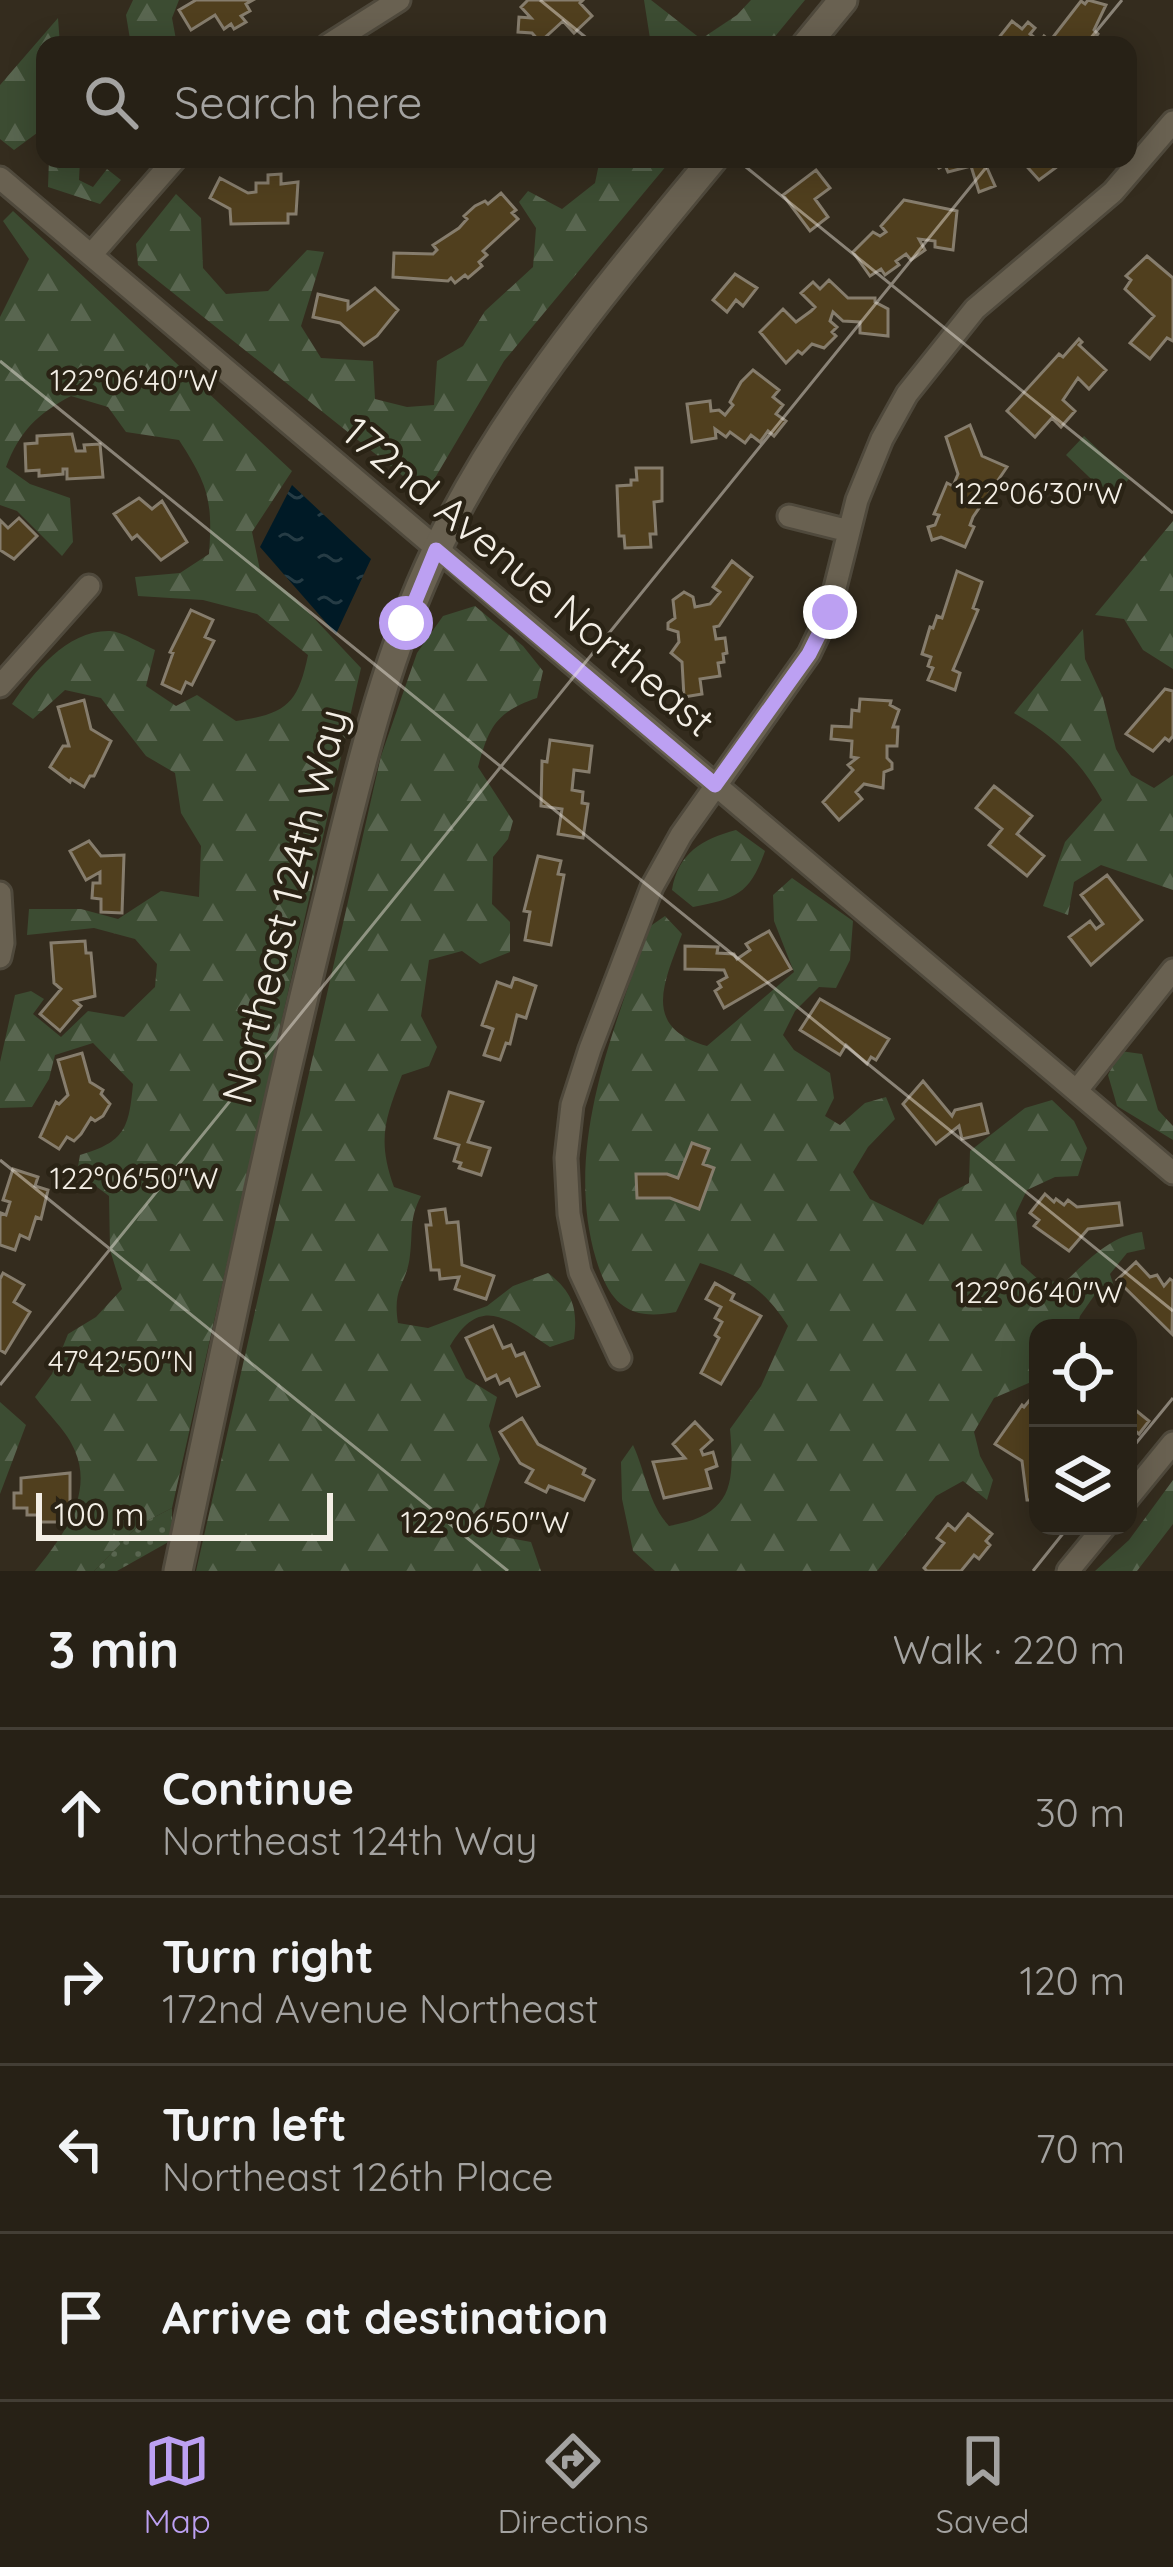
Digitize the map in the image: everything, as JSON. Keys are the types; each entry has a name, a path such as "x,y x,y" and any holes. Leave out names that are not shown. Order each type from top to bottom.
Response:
{"street":[{"path":"342,36 399,0"},
{"path":"813,36 843,0"},
{"path":"1137,165 1173,122"},
{"path":"91,255 167,168"},
{"name":"Northeast 124th Way","path":"178,1571 280,1087 377,703 436,550 498,438 564,340 705,168"},
{"path":"620,1358 580,1272 569,1214 566,1158 572,1105 652,887 715,785 809,654 830,612 849,531 882,439 907,394 975,309 1113,193 1134,168"},
{"name":"172nd Avenue Northeast","path":"0,178 1173,1173"},
{"path":"789,516 849,531"},
{"path":"0,686 89,586"},
{"path":"0,892 0,958"},
{"path":"1076,1090 1173,970"},
{"path":"1137,1487 1173,1443"},
{"path":"1068,1571 1098,1535"}],"green space":[{"path":"133,0 179,0 172,18 175,36 130,36 126,15"},
{"path":"644,0 651,0 697,36 650,36"},
{"path":"751,0 805,0 775,36 706,36"},
{"path":"58,18 59,36 42,36"},
{"path":"36,43 36,134 14,150 0,139 0,85"},
{"path":"49,168 80,168 79,180 93,187 107,169 121,180 100,204 48,187"},
{"path":"598,168 665,168 504,361 432,483 403,476 138,265 136,244 176,194 201,218 203,268 226,294 268,291 307,250 324,252 301,326 321,358 373,361 375,399 407,407 434,405 437,361 463,346 485,311 533,267 536,228 519,202 528,191 562,209 595,183"},
{"path":"13,211 292,471 252,532 260,570 295,598 361,668 172,1508 139,1525 94,1571 35,1571 72,1516 80,1467 72,1444 35,1397 52,1374 68,1334 96,1317 122,1289 110,1250 109,1196 77,1172 80,1155 107,1145 122,1131 133,1084 93,1043 55,1055 49,1079 32,1107 0,1108 0,1062 15,995 31,991 44,999 33,1014 61,1037 88,1011 124,1017 155,987 157,964 135,939 94,928 27,935 29,909 81,909 118,919 161,891 199,897 201,846 181,813 175,773 146,756 101,698 65,690 33,719 12,704 53,655 94,633 115,632 155,650 146,686 176,706 197,695 236,721 267,715 287,704 300,685 308,655 257,614 203,600 138,596 135,577 180,573 209,554 206,494 179,440 126,432 108,407 71,396 31,425 6,467 30,484 70,498 73,542 62,556 17,511 0,505 0,317 29,259 3,221"},
{"path":"1084,436 1129,479 1111,498 1066,455"},
{"path":"1173,521 1173,669 1143,650 1124,619 1095,615"},
{"path":"475,606 523,646 543,671 537,698 512,709 496,723 478,767 513,821 508,839 493,857 492,904 510,922 510,952 480,964 462,951 429,960 421,1016 437,1047 429,1066 402,1075 385,1143 394,1187 421,1196 398,1293 398,1323 428,1328 487,1306 513,1286 548,1273 572,1302 574,1339 550,1347 509,1321 485,1316 473,1319 450,1346 466,1378 497,1397 489,1426 500,1459 482,1513 499,1536 531,1542 541,1571 196,1571 381,756 417,653 443,616"},
{"path":"1083,629 1085,659 1103,698 1116,749 1131,775 1154,788 1173,775 1173,890 1101,865 1074,882 1068,915 1043,906 1065,842 1102,800 1064,750 1014,713"},
{"path":"736,830 765,851 753,877 731,897 693,907 672,890 680,866 702,843"},
{"path":"792,878 853,921 850,960 836,988 819,987 795,1011 783,1035 794,1050 830,1073 834,1098 825,1116 840,1125 865,1103 886,1097 895,1119 868,1147 853,1172 870,1199 923,1225 939,1199 969,1183 970,1151 1025,1108 1052,1100 1074,1121 1087,1148 1078,1176 1055,1177 1027,1190 1016,1213 1021,1264 1040,1281 1065,1282 1100,1251 1130,1234 1142,1232 1145,1249 1127,1253 1110,1274 1118,1299 1096,1293 1079,1319 1029,1319 1029,1383 994,1398 974,1432 993,1480 987,1500 963,1481 936,1496 877,1571 655,1571 633,1551 622,1499 621,1462 633,1445 652,1498 669,1526 717,1506 730,1482 730,1429 761,1386 788,1326 751,1285 700,1263 676,1312 646,1314 615,1298 596,1259 587,1217 589,1133 608,1049 649,927 665,916 682,934 665,986 665,1015 686,1038 707,1046 794,972 774,921 773,895"},
{"path":"1120,1051 1142,1054 1158,1110 1173,1126 1173,1140 1117,1106 1108,1075"},
{"path":"0,1402 26,1425 0,1494"},
{"path":"1173,1480 1173,1524 1137,1571 1095,1571 1137,1535"},
{"path":"172,1508 172,1540 117,1571 94,1571 139,1525"}],"water":[{"path":"292,485 371,559 336,634 260,547"}],"building":[{"path":"196,0 253,0 246,4 250,11 241,16 246,22 234,29 231,24 224,29 215,15 191,30 179,10"},
{"path":"528,0 583,0 580,3 592,16 574,33 563,21 547,36 535,36 518,32 519,17 531,18 521,7"},
{"path":"1088,0 1106,5 1094,30 1097,36 1054,36 1081,1"},
{"path":"1012,21 1022,29 1028,22 1035,28 1030,34 1000,36"},
{"path":"972,168 987,168 995,186 979,192"},
{"path":"1028,168 1055,168 1039,180"},
{"path":"816,170 830,188 815,199 828,217 810,231 783,195"},
{"path":"281,174 281,184 298,182 296,214 288,214 288,223 231,224 230,209 210,198 220,178 248,193 256,192 256,183 268,183 268,175"},
{"path":"501,193 518,219 483,251 487,255 479,262 482,266 468,278 465,275 455,283 451,278 393,277 394,253 433,254 437,250 433,245 459,228 475,206 488,204"},
{"path":"904,200 957,211 953,250 919,239 925,250 911,260 906,254 885,275 881,269 870,276 853,252 873,232 880,236 886,232 881,226"},
{"path":"1147,256 1173,278 1173,341 1167,338 1150,359 1130,343 1154,316 1125,289 1131,280 1126,276"},
{"path":"735,274 757,288 743,306 736,300 727,312 713,300"},
{"path":"829,280 848,298 875,298 888,309 888,336 860,333 860,322 843,321 833,312 830,321 837,327 832,332 836,336 824,348 812,344 802,354 798,351 786,363 760,332 783,309 796,322 811,311 815,307 801,293 813,282 820,289"},
{"path":"375,288 398,310 364,345 340,323 313,317 318,294 348,301 348,309"},
{"path":"1079,339 1079,345 1106,370 1089,389 1078,378 1063,400 1075,411 1061,427 1052,418 1035,437 1007,411"},
{"path":"753,370 779,390 773,397 783,405 776,414 786,421 774,436 768,431 760,442 751,435 745,443 730,432 726,437 715,429 716,438 692,442 687,404 710,401 711,411 725,415 741,382"},
{"path":"970,425 982,456 1007,467 973,517 965,547 941,537 932,540 928,527 935,525 939,515 934,514 947,483 953,486 958,474 946,437"},
{"path":"72,434 76,451 100,444 103,477 67,479 67,469 63,474 39,476 39,470 26,471 25,444 37,443 37,436"},
{"path":"636,468 662,468 662,501 654,502 656,534 650,534 651,547 625,548 624,536 619,536 617,486 637,480"},
{"path":"139,498 152,509 162,501 187,542 161,560 137,535 132,539 114,514"},
{"path":"19,518 37,536 14,559 0,550 0,520 8,528"},
{"path":"732,561 752,577 714,627 716,639 725,638 727,653 724,662 718,663 720,676 700,679 702,694 684,697 682,662 671,653 679,642 678,632 668,629 675,618 673,600 684,592 693,597 695,607 710,604 720,592 713,587"},
{"path":"957,571 982,582 973,608 978,610 953,670 960,673 955,690 928,680 931,657 922,654 930,627 937,616 942,618"},
{"path":"191,610 213,620 205,637 214,641 192,685 186,682 181,693 162,684 170,652"},
{"path":"1165,689 1173,691 1173,736 1153,751 1126,734"},
{"path":"860,699 891,701 899,710 893,727 898,727 897,746 887,746 892,769 884,772 883,788 864,784 856,792 862,799 839,820 823,802 853,770 848,765 857,758 851,757 852,741 831,739 832,726 851,727 852,710 859,711"},
{"path":"84,700 91,729 111,741 84,787 50,767 63,746 69,746 58,707"},
{"path":"550,740 592,746 589,772 574,770 572,790 583,792 582,803 588,804 583,838 558,834 562,809 541,806 542,761 547,762"},
{"path":"994,786 1032,816 1017,834 1044,856 1027,876 989,845 1002,829 976,808"},
{"path":"89,841 101,856 124,855 122,913 101,912 101,899 92,898 100,872 86,880 70,851"},
{"path":"538,856 561,861 558,874 564,875 551,945 525,940 530,912 524,911"},
{"path":"1107,875 1142,920 1091,965 1069,937 1090,921 1096,929 1103,924 1081,895"},
{"path":"769,931 791,969 724,1008 715,991 727,977 724,970 685,969 685,946 718,947 717,953 734,954 737,959 750,950 746,944"},
{"path":"85,941 86,953 91,953 95,996 75,1001 81,1006 60,1031 40,1014 61,989 54,983 51,943"},
{"path":"514,978 536,986 526,1018 517,1015 510,1044 506,1043 500,1060 484,1055 493,1029 482,1025 497,982 511,987"},
{"path":"820,999 889,1039 876,1060 871,1057 867,1064 846,1045 840,1055 800,1030"},
{"path":"82,1053 90,1082 103,1090 110,1104 103,1116 95,1121 91,1118 74,1141 67,1137 59,1149 40,1137 56,1102 68,1095 58,1060"},
{"path":"923,1081 952,1116 955,1110 981,1104 988,1133 962,1139 959,1126 936,1144 903,1104"},
{"path":"449,1092 483,1102 468,1142 490,1148 481,1175 459,1168 461,1163 454,1161 459,1145 435,1138"},
{"path":"692,1143 709,1149 703,1164 714,1168 699,1209 670,1198 637,1198 636,1174 678,1178"},
{"path":"13,1169 38,1177 35,1186 48,1190 41,1219 36,1217 29,1239 20,1235 15,1250 0,1245 0,1217 6,1215 10,1202 3,1200"},
{"path":"1045,1194 1054,1202 1064,1205 1068,1200 1077,1207 1119,1203 1122,1225 1088,1229 1069,1251 1034,1226 1039,1220 1030,1213"},
{"path":"445,1209 447,1223 458,1222 462,1265 494,1276 486,1299 455,1289 459,1277 440,1279 439,1270 431,1270 429,1211"},
{"path":"1136,1262 1150,1277 1157,1275 1164,1286 1173,1281 1172,1334 1117,1280"},
{"path":"3,1273 24,1285 14,1302 30,1312 5,1353 0,1350"},
{"path":"715,1283 734,1294 731,1300 761,1316 721,1384 701,1373 722,1322 715,1318 721,1307 706,1299"},
{"path":"493,1326 503,1348 511,1345 516,1356 524,1353 539,1386 517,1396 509,1379 500,1384 496,1375 486,1380 466,1338"},
{"path":"1029,1401 1029,1500 1022,1461 995,1444"},
{"path":"1137,1411 1149,1421 1137,1432"},
{"path":"522,1418 538,1444 585,1469 583,1474 594,1480 584,1500 549,1486 546,1492 526,1482 533,1470 520,1463 500,1432"},
{"path":"695,1422 712,1440 701,1450 703,1455 713,1452 717,1466 706,1470 711,1488 664,1498 653,1462 685,1458 673,1444"},
{"path":"70,1473 70,1522 39,1522 39,1515 27,1515 27,1508 14,1508 21,1478"},
{"path":"968,1514 992,1534 986,1541 990,1545 961,1571 927,1571 924,1568 944,1543 937,1538 948,1524 955,1530"}],"route":[{"path":"406,623 436,550 715,785 772,710 830,612"}]}
